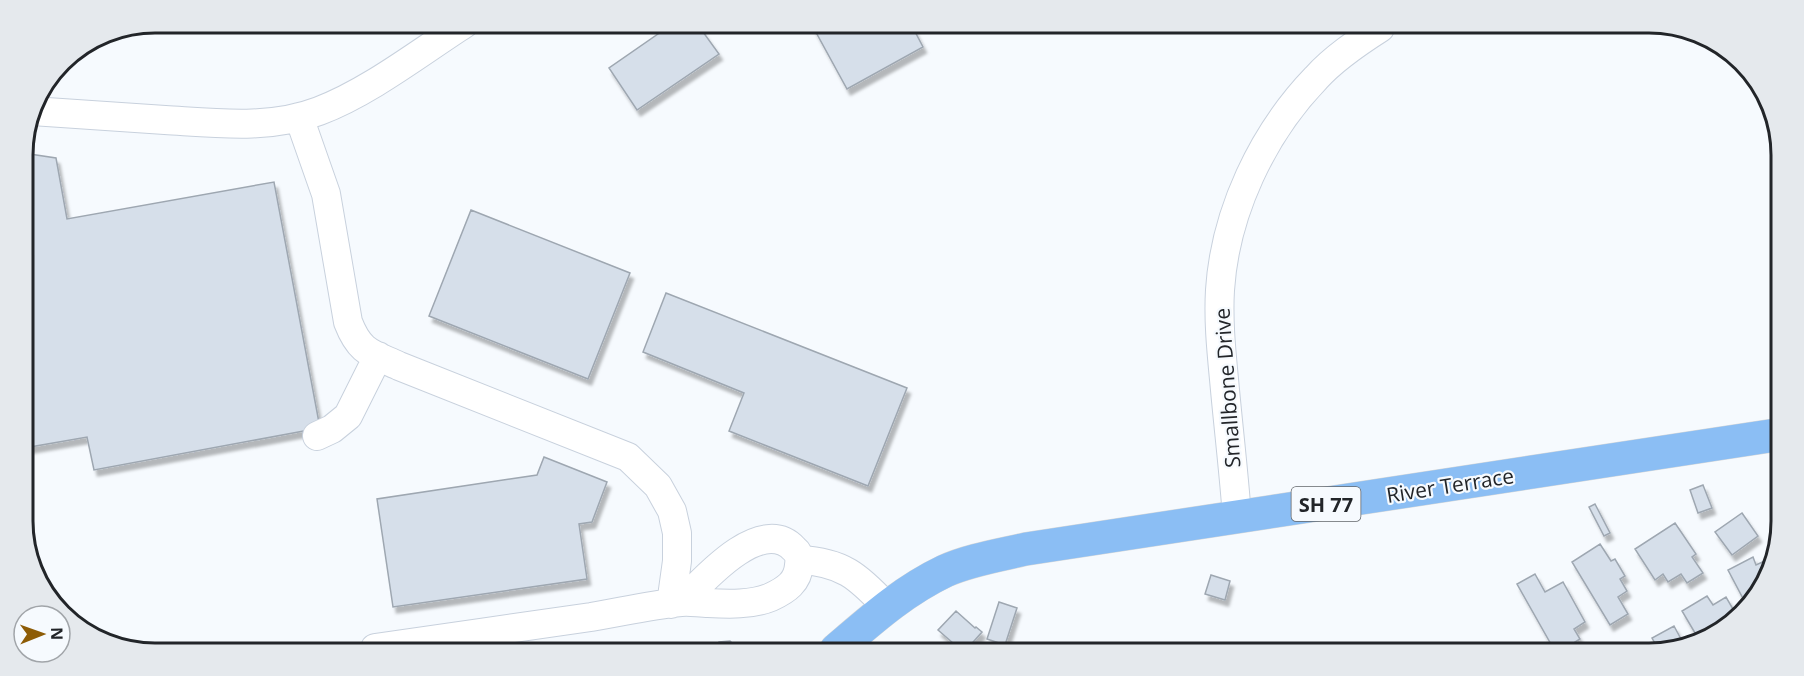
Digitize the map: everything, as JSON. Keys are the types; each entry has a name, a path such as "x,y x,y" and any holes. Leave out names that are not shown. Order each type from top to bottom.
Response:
{"main road":[{"name":"River Terrace","path":"886,606 947,570 1026,549 1771,436"},
{"name":"SH 77","path":"844,643 886,606"}],"street":[{"path":"41,112 231,124 273,122 319,111 354,94 450,33"},
{"name":"Smallbone Drive","path":"1237,518 1220,339 1220,290 1226,249 1236,212 1250,174 1290,108 1316,77 1344,53 1373,33"},
{"path":"299,117 326,194 348,322 354,338 364,350 628,457 658,486 672,511 678,561 677,603"},
{"path":"317,436 332,429 348,416 378,356"},
{"path":"409,643 677,603 750,602 769,598 785,590 795,581 800,560 797,551 782,540 756,543 723,561 677,603"},
{"path":"800,560 822,561 843,570 865,584 886,606"}],"building":[{"path":"659,33 704,33 719,54 637,110 609,68"},
{"path":"816,33 916,33 923,47 847,89"},
{"path":"33,155 56,158 67,219 274,182 320,428 94,470 87,437 33,446"},
{"path":"471,210 630,273 588,379 429,316"},
{"path":"666,293 907,388 868,486 729,431 744,393 643,352"},
{"path":"544,457 607,482 592,522 579,524 587,579 393,607 377,499 537,475"},
{"path":"1703,485 1712,508 1698,513 1690,490"},
{"path":"1595,504 1610,533 1604,536 1589,507"},
{"path":"1742,513 1758,536 1732,555 1715,532"},
{"path":"1675,523 1696,554 1692,557 1703,573 1687,583 1681,574 1668,582 1663,574 1655,580 1635,549"},
{"path":"1600,544 1611,561 1615,559 1625,576 1620,579 1627,591 1618,597 1628,614 1610,625 1572,562"},
{"path":"1753,557 1756,565 1764,561 1743,598 1728,570"},
{"path":"1535,574 1545,592 1563,582 1585,622 1574,629 1580,639 1576,643 1550,643 1517,584"},
{"path":"1211,575 1230,581 1225,600 1205,594"},
{"path":"1707,596 1713,605 1726,597 1733,609 1710,627 1695,634 1682,611"},
{"path":"999,602 1017,608 1006,643 987,639"},
{"path":"956,611 982,632 972,643 953,643 938,630"},
{"path":"1674,626 1681,639 1655,643 1652,638"}]}
